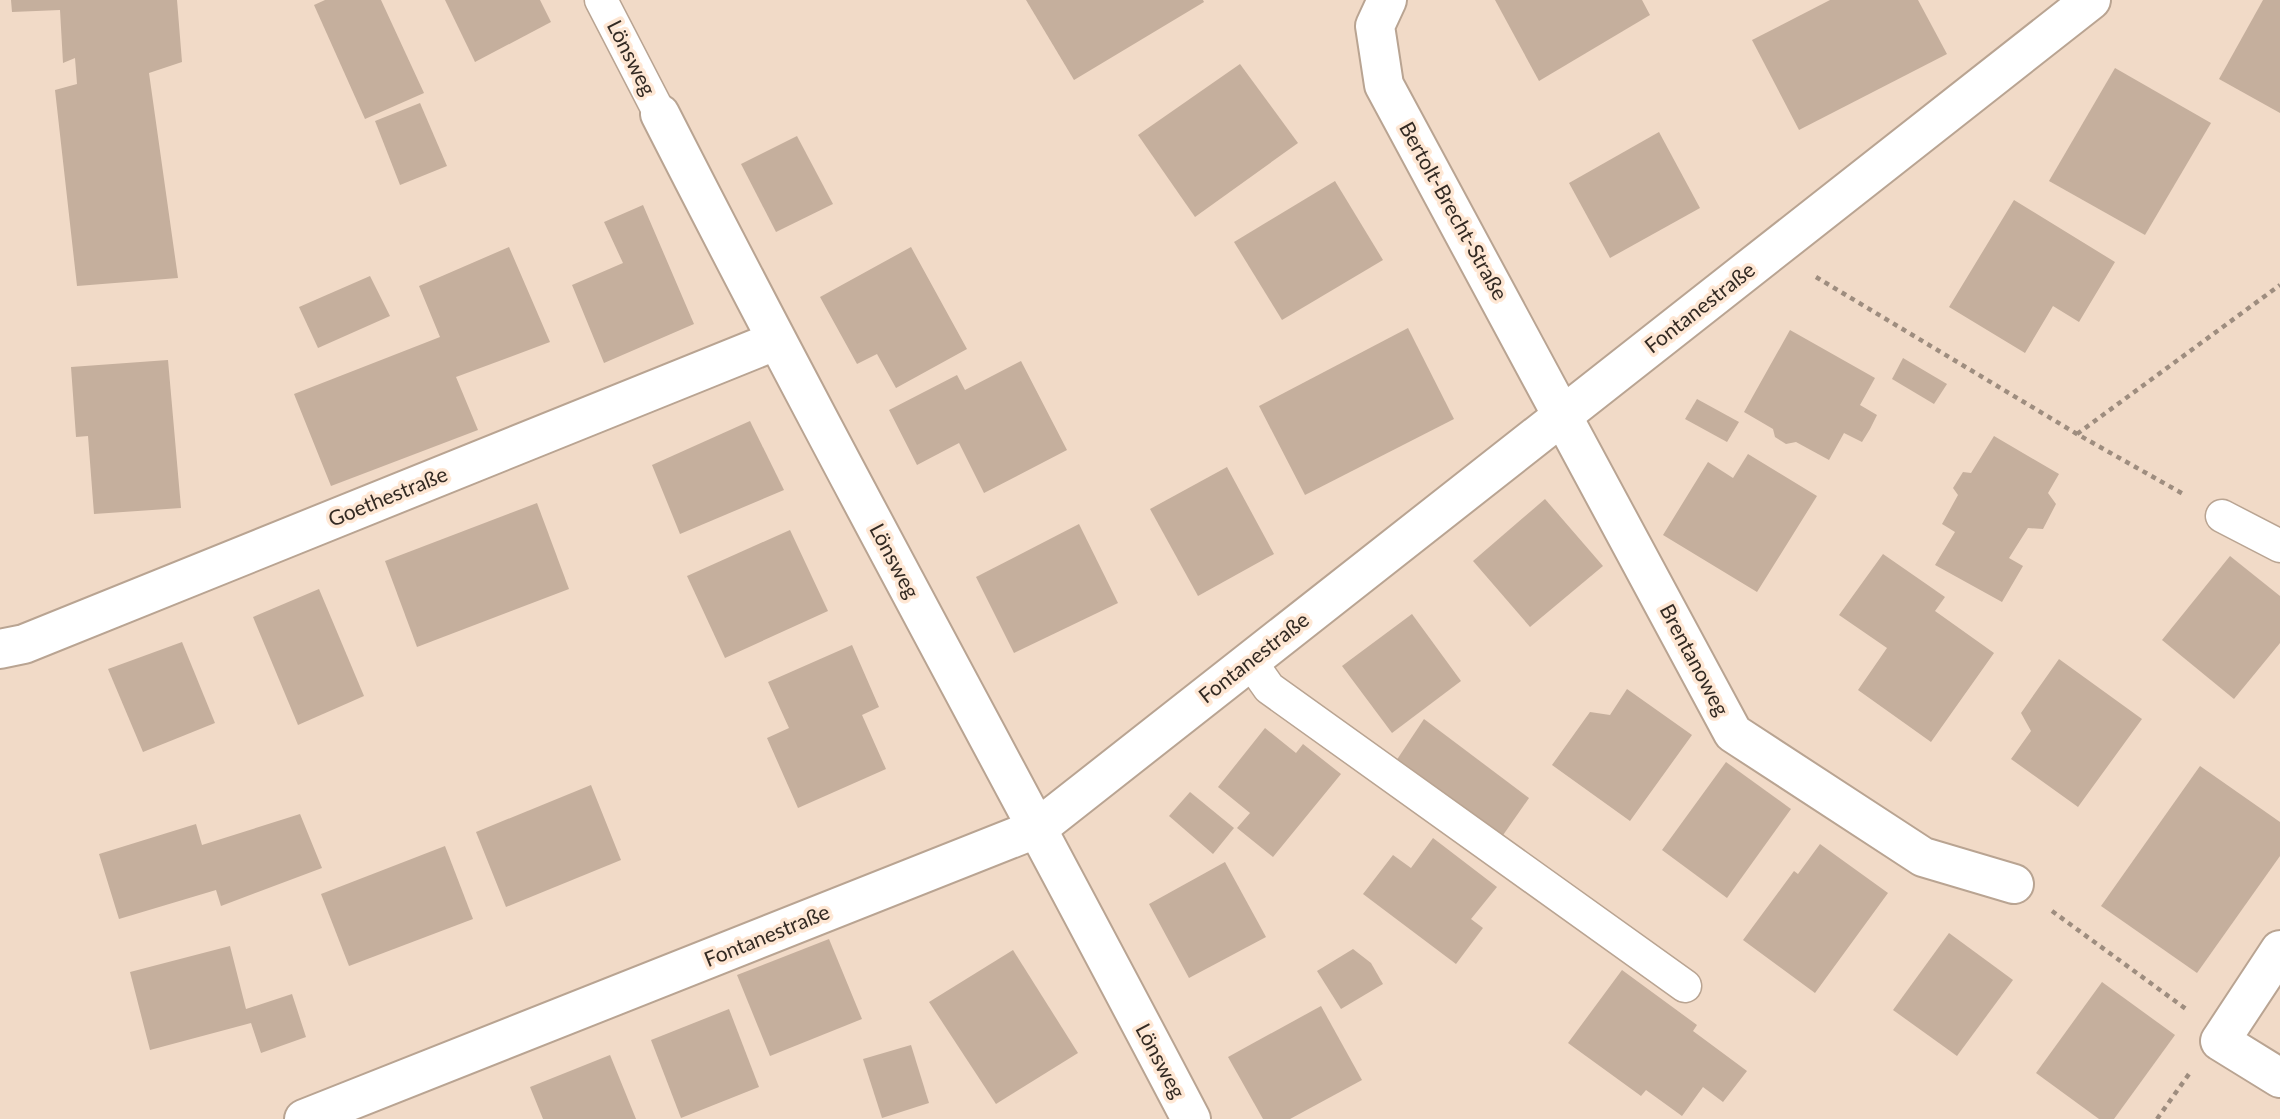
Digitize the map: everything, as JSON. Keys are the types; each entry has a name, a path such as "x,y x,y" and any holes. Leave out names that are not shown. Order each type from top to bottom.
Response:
{"street":[{"name":"Bertolt-Brecht-Straße","path":"1387,0 1375,26 1384,85 1563,415"},
{"name":"Fontanestraße","path":"304,1119 1038,828 2091,0"},
{"name":"Lönsweg","path":"660,114 775,341 1038,828 1191,1119"},
{"name":"Goethestraße","path":"0,649 24,644 775,341"},
{"name":"Brentanoweg","path":"1563,415 1733,733 1923,857 2014,884"},
{"path":"2280,950 2220,1041 2280,1078"}],"lane":[{"name":"Lönsweg","path":"601,0 660,114"},
{"path":"2222,516 2280,546"},
{"path":"1250,661 1269,688 1685,986"}],"path":[{"path":"1772,251 2077,434 2222,516"},
{"path":"2077,434 2280,285"},
{"path":"2014,884 2178,1003"}],"building":[{"path":"11,0 177,0 182,62 149,73 178,278 77,286 55,90 77,84 75,58 63,63 60,10 12,12"},
{"path":"325,0 381,0 424,93 365,119 314,5"},
{"path":"445,0 540,0 551,22 475,62"},
{"path":"1026,0 1203,0 1204,2 1074,80"},
{"path":"1495,0 1642,0 1650,15 1539,81"},
{"path":"1830,0 1918,0 1947,54 1799,130 1752,40"},
{"path":"2263,0 2280,0 2280,113 2219,79"},
{"path":"1240,64 1298,143 1195,217 1138,135"},
{"path":"2115,68 2211,123 2145,235 2049,181"},
{"path":"420,103 447,166 400,185 375,121"},
{"path":"1659,132 1700,208 1610,258 1569,183"},
{"path":"797,136 833,204 776,232 741,164"},
{"path":"1335,181 1383,260 1282,320 1234,242"},
{"path":"2014,200 2115,262 2079,322 2053,306 2025,353 1949,307"},
{"path":"643,205 694,324 604,363 572,285 623,263 604,222"},
{"path":"509,247 550,342 456,377 478,430 331,486 294,394 440,337 419,286"},
{"path":"911,247 967,349 896,388 877,354 857,364 820,297"},
{"path":"370,276 390,316 318,348 299,307"},
{"path":"1408,328 1454,419 1305,495 1259,406"},
{"path":"1790,330 1875,378 1860,405 1877,415 1870,429 1862,442 1844,433 1829,460 1796,442 1786,444 1775,437 1773,429 1744,412"},
{"path":"1903,358 1947,384 1934,404 1892,379"},
{"path":"168,360 181,508 94,514 88,436 76,437 71,367"},
{"path":"1021,361 1067,450 984,493 959,443 917,465 889,410 957,375 965,390"},
{"path":"1697,399 1739,422 1727,442 1685,419"},
{"path":"750,421 784,490 680,534 652,465"},
{"path":"1994,436 2059,474 2048,493 2056,504 2043,529 2028,528 2009,558 2023,566 2002,602 1935,565 1955,532 1942,524 1958,495 1953,488 1963,472 1971,473"},
{"path":"1748,454 1817,496 1757,592 1663,535 1708,462 1733,478"},
{"path":"1227,467 1274,554 1198,596 1150,509"},
{"path":"1545,499 1603,566 1530,627 1473,561"},
{"path":"537,503 569,589 417,647 385,561"},
{"path":"1079,524 1118,603 1014,653 976,577"},
{"path":"790,530 828,611 725,658 687,576"},
{"path":"1883,554 1945,597 1935,611 1994,653 1931,742 1858,690 1887,648 1839,615"},
{"path":"2230,556 2280,596 2280,643 2234,699 2162,640"},
{"path":"319,589 364,696 298,725 253,617"},
{"path":"1412,614 1461,681 1392,733 1342,666"},
{"path":"182,642 215,723 143,752 108,669"},
{"path":"852,645 879,707 862,715 886,769 798,808 767,738 789,728 768,682"},
{"path":"2059,659 2142,719 2078,807 2011,759 2031,731 2021,713"},
{"path":"1627,689 1692,735 1630,821 1552,765 1590,712 1610,715"},
{"path":"1424,719 1529,798 1501,838 1396,761"},
{"path":"1265,728 1296,753 1303,744 1341,774 1273,857 1237,828 1250,813 1218,787"},
{"path":"1726,762 1791,809 1727,898 1662,850"},
{"path":"2200,766 2280,822 2280,856 2197,973 2101,906"},
{"path":"591,785 621,860 506,907 476,832"},
{"path":"1190,792 1234,828 1213,854 1169,816"},
{"path":"300,814 322,868 221,906 216,890 119,919 99,854 196,824 202,845"},
{"path":"1433,838 1497,887 1471,919 1483,928 1456,964 1363,894 1393,855 1411,868"},
{"path":"1820,844 1888,893 1815,993 1743,940 1794,871 1798,874"},
{"path":"445,846 473,919 349,966 321,894"},
{"path":"1225,862 1266,937 1189,978 1149,904"},
{"path":"1949,933 2013,980 1957,1056 1893,1010"},
{"path":"829,939 862,1019 770,1056 737,975"},
{"path":"230,946 246,1009 292,994 306,1037 261,1053 251,1023 150,1050 130,972"},
{"path":"1353,949 1371,963 1383,984 1341,1009 1317,971"},
{"path":"1013,950 1078,1053 996,1104 929,1002"},
{"path":"1622,970 1697,1025 1693,1031 1747,1071 1723,1102 1703,1087 1682,1116 1646,1090 1641,1096 1568,1043"},
{"path":"2102,982 2175,1035 2114,1119 2099,1119 2036,1073"},
{"path":"1321,1006 1362,1080 1290,1119 1263,1119 1228,1057"},
{"path":"729,1009 759,1087 681,1118 651,1040"},
{"path":"911,1045 929,1103 882,1118 863,1059"},
{"path":"610,1055 636,1119 543,1119 530,1087"}]}
